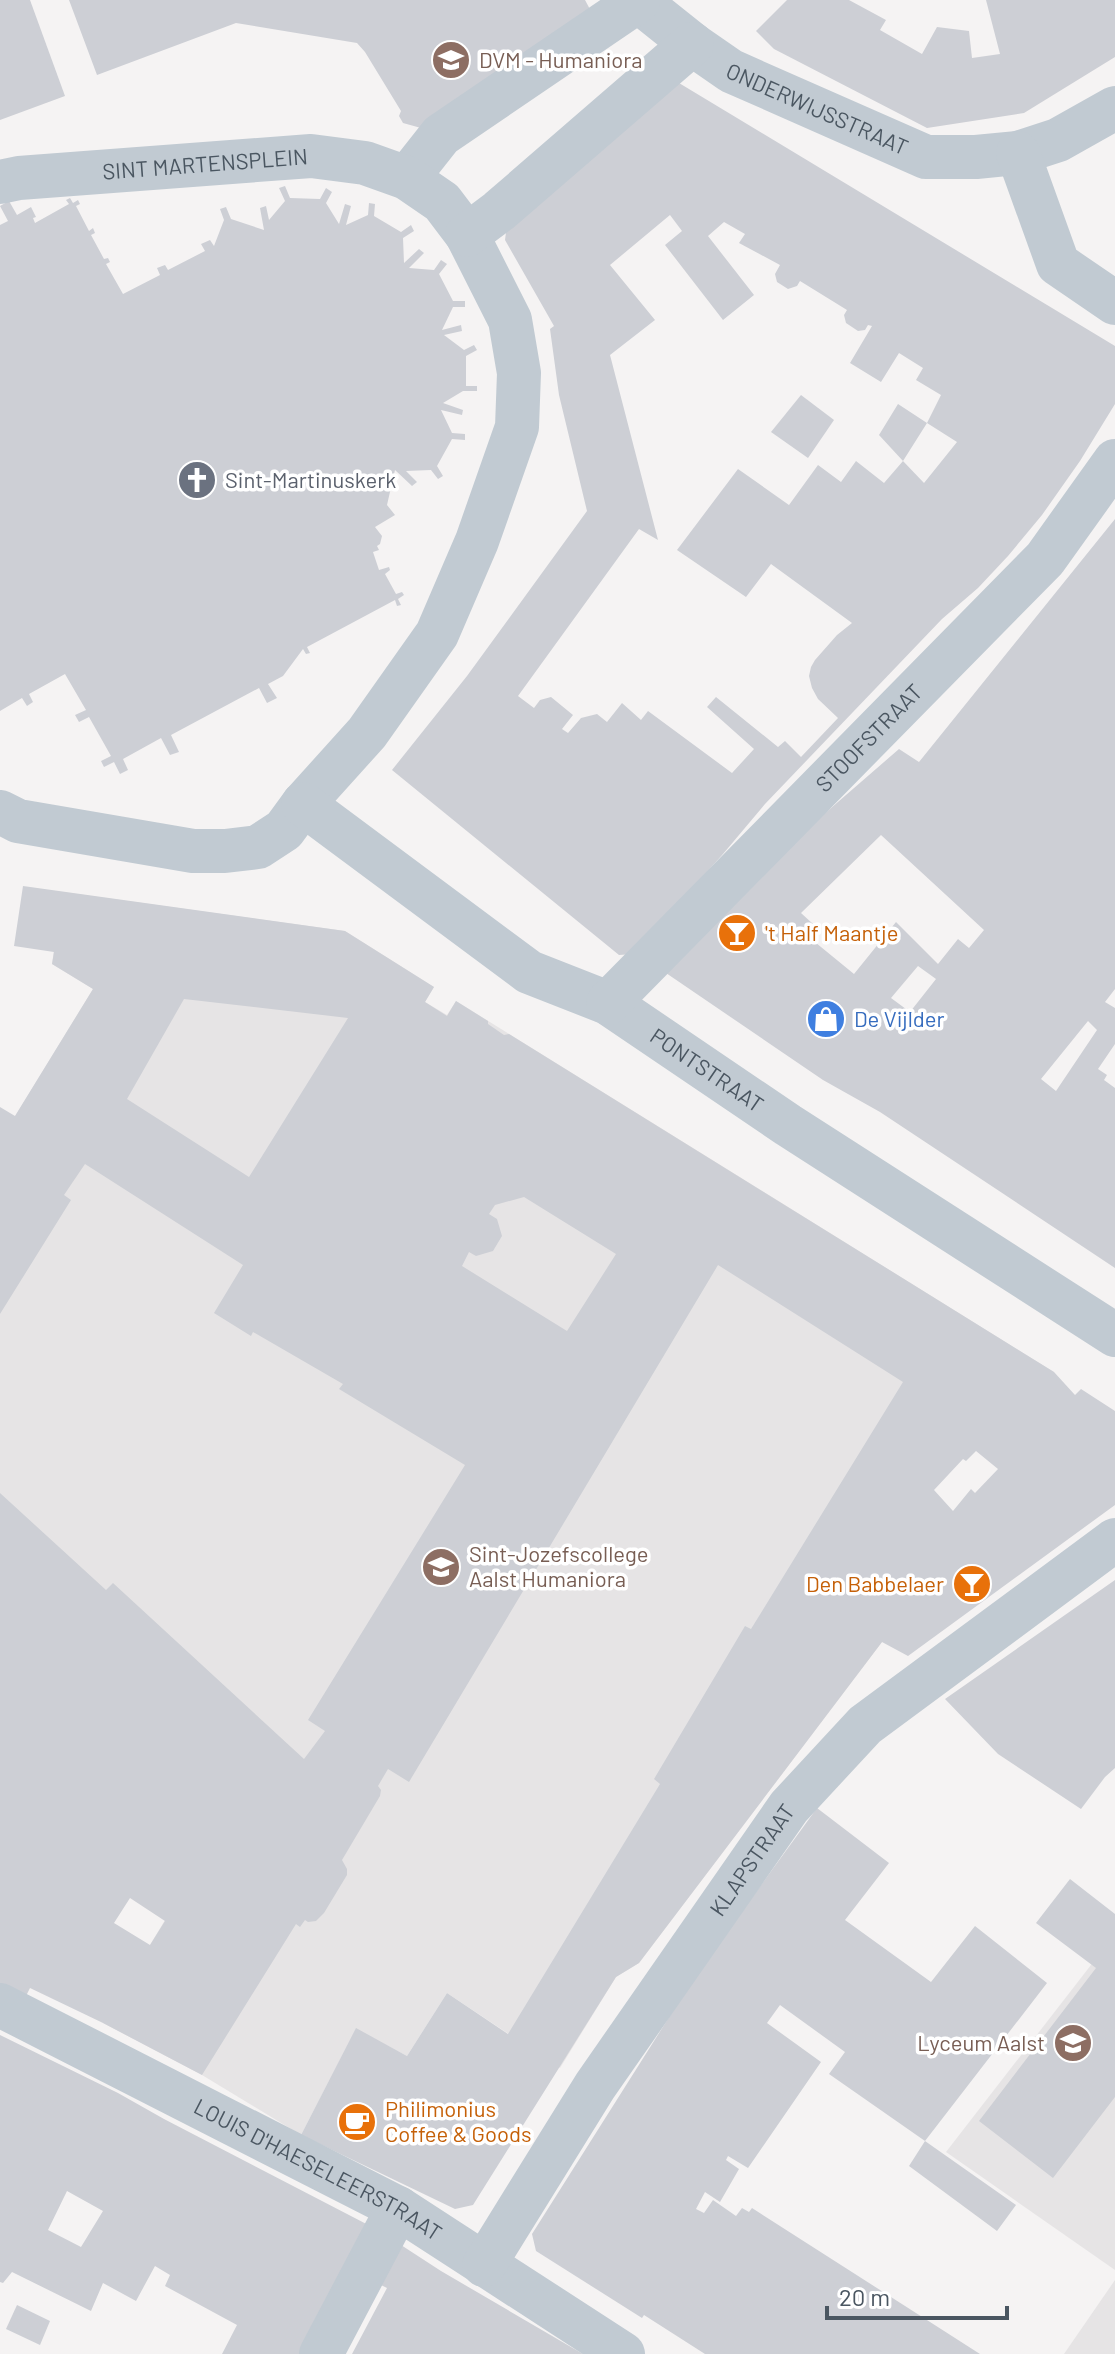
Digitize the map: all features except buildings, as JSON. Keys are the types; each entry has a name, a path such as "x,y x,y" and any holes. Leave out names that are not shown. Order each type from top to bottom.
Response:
{"street":[{"name":"ONDERWIJSSTRAAT","path":"638,0 731,71 926,157 1018,153 1058,140 1115,108"},
{"path":"407,178 441,135 638,0"},
{"path":"467,235 499,211 692,44"},
{"path":"1018,153 1058,264 1115,303"},
{"name":"SINT MARTENSPLEIN","path":"0,182 19,178 311,156 365,163 407,178 442,202 467,235 510,320 519,373 517,427 477,541 437,634 367,733 303,804 284,830 258,847 193,851 18,821 0,812"},
{"name":"STOOFSTRAAT","path":"608,1003 1045,559 1115,461"},
{"name":"PONTSTRAAT","path":"303,804 529,972 608,1003 788,1125 1115,1335"},
{"name":"KLAPSTRAAT","path":"484,2265 595,2086 789,1807 865,1725 1115,1540"},
{"name":"LOUIS D'HAESELEERSTRAAT","path":"0,2005 398,2208 623,2354"},
{"path":"321,2354 398,2208"}],"shaded area":[{"name":"Sint-Jozefscollege Aalst Humaniora","path":"62,892 345,931 434,987 425,1002 447,1015 456,1001 1054,1372 963,1459 951,1451 849,1620 882,1642 639,1963 616,1977 560,2068 447,1993 407,2056 356,2029 301,2135 202,2075 103,2023 215,1837 0,1677 0,1141 93,989 52,964"},
{"name":"Lyceum Aalst","path":"1115,1934 1115,2270 946,2152"},
{"path":"1115,2280 1115,2354 1064,2354"}],"place":[{"name":"DVM - Humaniora","path":"451,60"},
{"name":"Sint-Martinuskerk","path":"197,480"},
{"name":"'t Half Maantje","path":"737,933"},
{"name":"De Vijlder","path":"826,1019"},
{"name":"Sint-Jozefscollege Aalst Humaniora","path":"441,1567"},
{"name":"Den Babbelaer","path":"972,1584"},
{"name":"Lyceum Aalst","path":"1073,2043"},
{"name":"Philimonius Coffee & Goods","path":"357,2122"}]}
